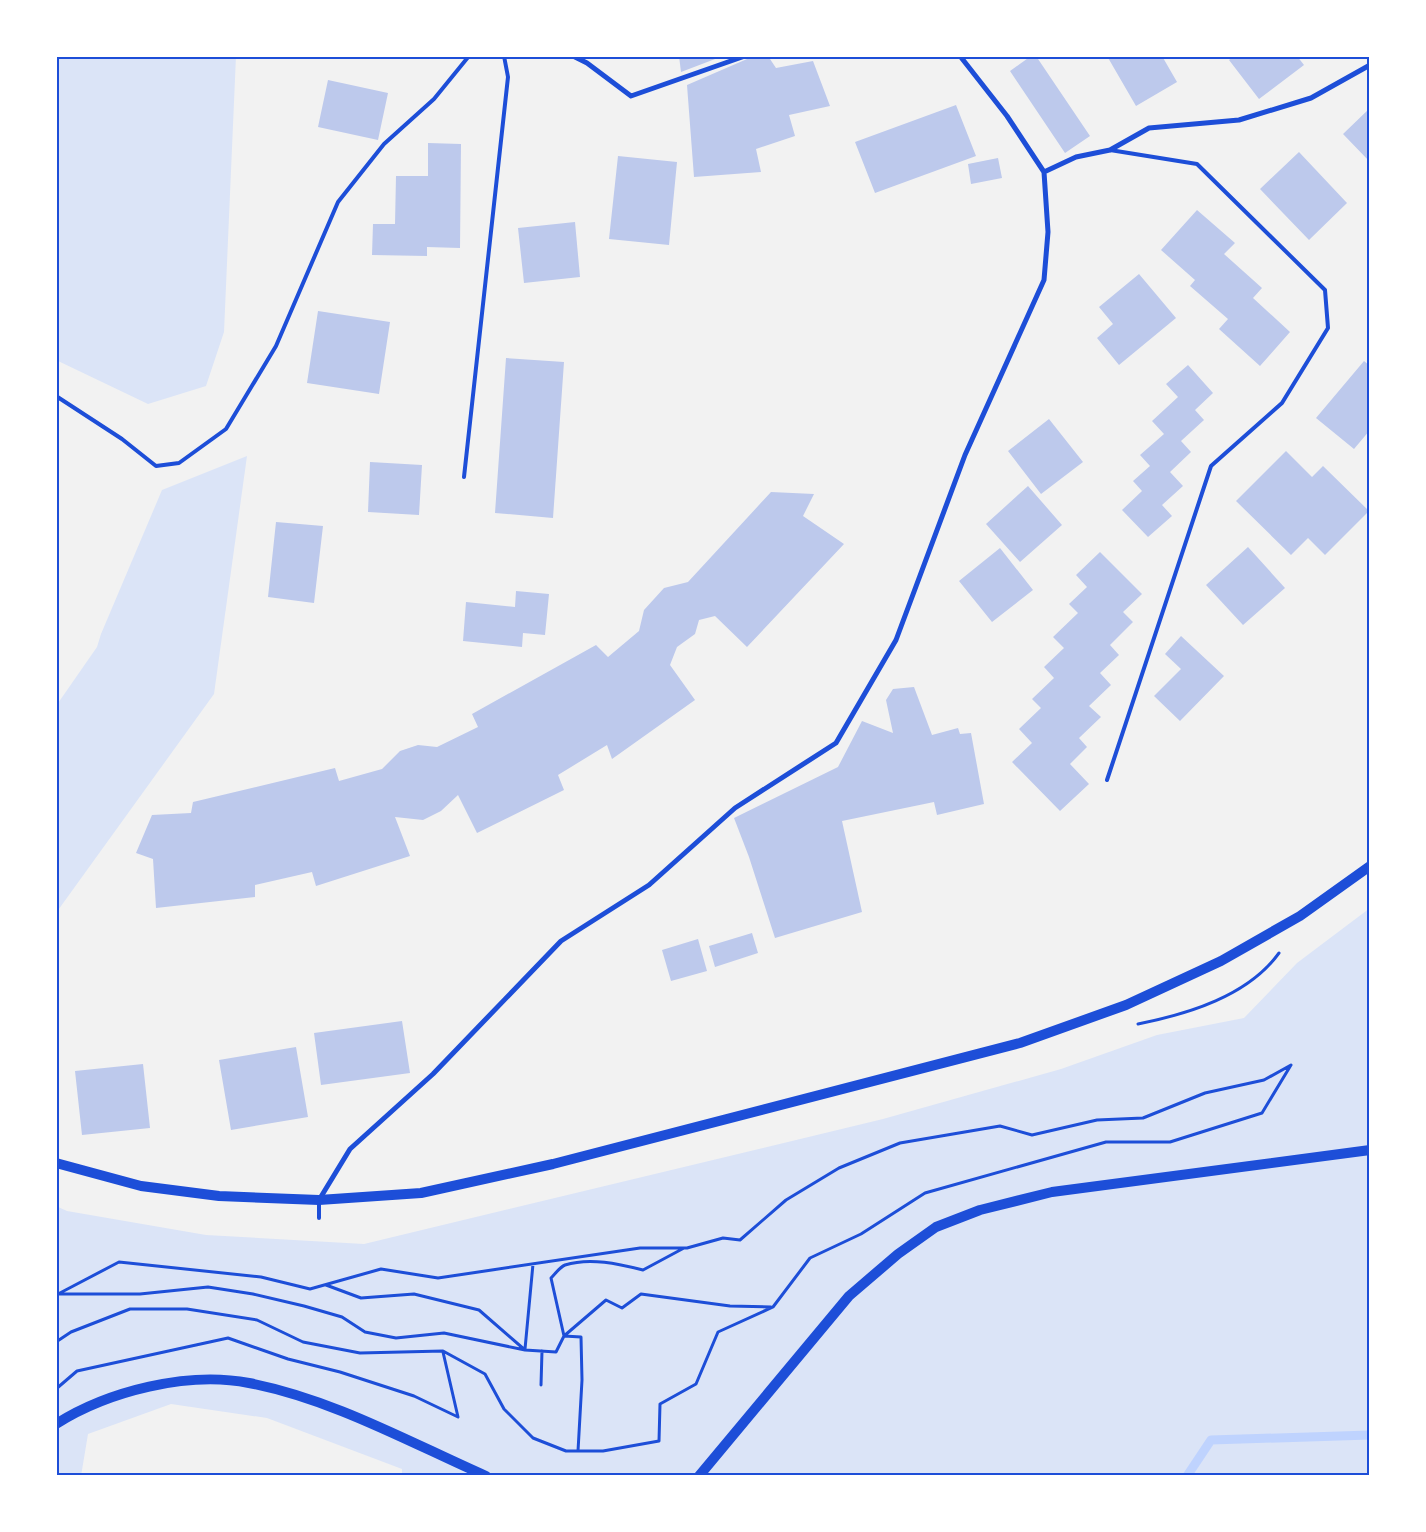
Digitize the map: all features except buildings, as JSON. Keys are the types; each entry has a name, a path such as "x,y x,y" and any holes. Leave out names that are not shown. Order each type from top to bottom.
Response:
{"main road":[{"path":"56,1163 141,1186 219,1196 319,1200 421,1193 553,1164 1020,1043 1126,1005 1221,961 1300,916 1370,866"},
{"path":"699,1476 849,1296 898,1254 936,1227 980,1210 1052,1192 1370,1150"},
{"path":"56,1424 72,1414 111,1396 154,1385 204,1380 248,1382 311,1399 486,1476"}],"street":[{"path":"573,56 587,63 631,96 745,56"},
{"path":"319,1200 350,1149 433,1074 561,940 649,885 735,808 836,743 896,640 965,455 1044,280 1048,232 1044,172 1007,116 960,56"},
{"path":"1044,172 1076,156 1110,150 1149,128 1239,120 1311,98 1370,65"}],"lane":[{"path":"56,396 122,439 156,466 179,463 226,429 276,346 338,202 384,144 434,99 469,56"},
{"path":"464,476 508,77 504,56"},
{"path":"1107,780 1211,466 1282,403 1328,328 1325,290 1197,164 1110,150"},
{"path":"319,1200 319,1218"}],"path":[{"path":"56,1342 71,1332 130,1308 187,1308 257,1320 303,1342 360,1353 443,1351 485,1374 504,1409 533,1438 566,1452 603,1452 659,1441 660,1404 696,1384 718,1332 773,1307 810,1258 861,1234 925,1193 1106,1142 1170,1142 1262,1113 1291,1065 1264,1080 1205,1093 1143,1118 1097,1120 1032,1135 1000,1126 900,1143 839,1168 786,1200 740,1240 723,1238 684,1248 643,1270 618,1264 597,1262 564,1266 551,1278 564,1336"},
{"path":"57,1294 119,1262 261,1277 310,1289 381,1269 438,1278 640,1248 684,1248"},
{"path":"525,1350 532,1264"},
{"path":"326,1285 361,1298 414,1294 479,1310 525,1350"},
{"path":"56,1287 57,1294"},
{"path":"57,1294 140,1294 208,1287 253,1294 304,1306 342,1317 364,1332 396,1338 444,1333 525,1350 556,1352 564,1336 606,1300 622,1308 641,1294 730,1306 773,1307"},
{"path":"564,1336 581,1337 582,1380 578,1452"},
{"path":"414,1396 458,1417 443,1351"},
{"path":"541,1385 542,1351"}],"shaded area":[{"path":"56,56 236,56 224,332 206,386 148,404 56,360"},
{"path":"247,456 214,694 56,913 56,706 97,647 162,490"},
{"path":"1370,908 1370,1476 402,1476 402,1469 267,1418 171,1404 88,1434 81,1476 56,1476 56,1206 67,1211 206,1235 364,1244 883,1119 1061,1069 1157,1035 1244,1018 1297,963"}],"waterway":[{"path":"1187,1476 1211,1440 1370,1435"}]}
